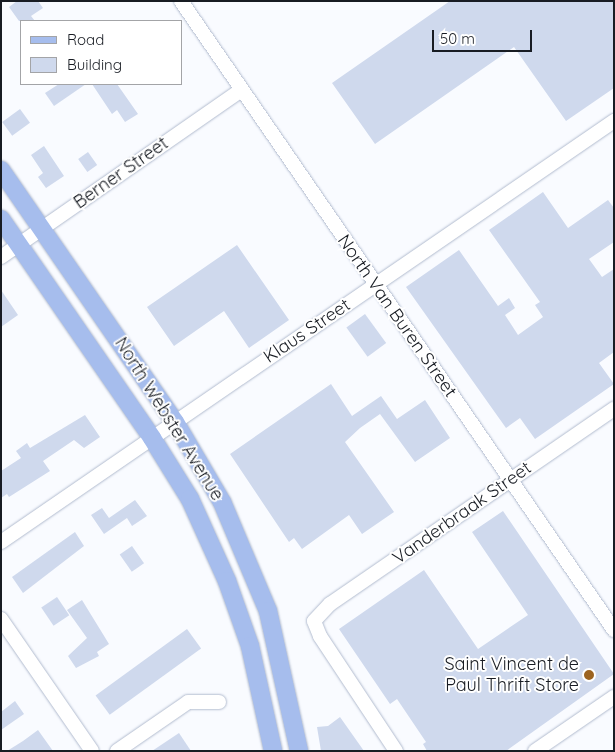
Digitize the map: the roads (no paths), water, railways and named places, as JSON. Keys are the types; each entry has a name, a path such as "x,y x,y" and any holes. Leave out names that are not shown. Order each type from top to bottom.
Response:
{"main road":[{"name":"North Webster Avenue","path":"1,170 175,422 222,502 261,590 275,634 299,751"},
{"name":"North Webster Avenue","path":"1,219 152,438 190,498 227,581 256,669 273,751"}],"street":[{"name":"North Van Buren Street","path":"181,1 614,630"},
{"name":"Berner Street","path":"1,257 242,90"},
{"name":"Klaus Street","path":"1,542 614,121"},
{"name":"Vanderbraak Street","path":"396,751 320,636 314,621 330,604 614,409"},
{"path":"1,619 92,751"},
{"path":"535,751 614,696"},
{"path":"117,751 188,702 219,702"}],"place":[{"name":"Saint Vincent de Paul Thrift Store","path":"589,675"}]}
